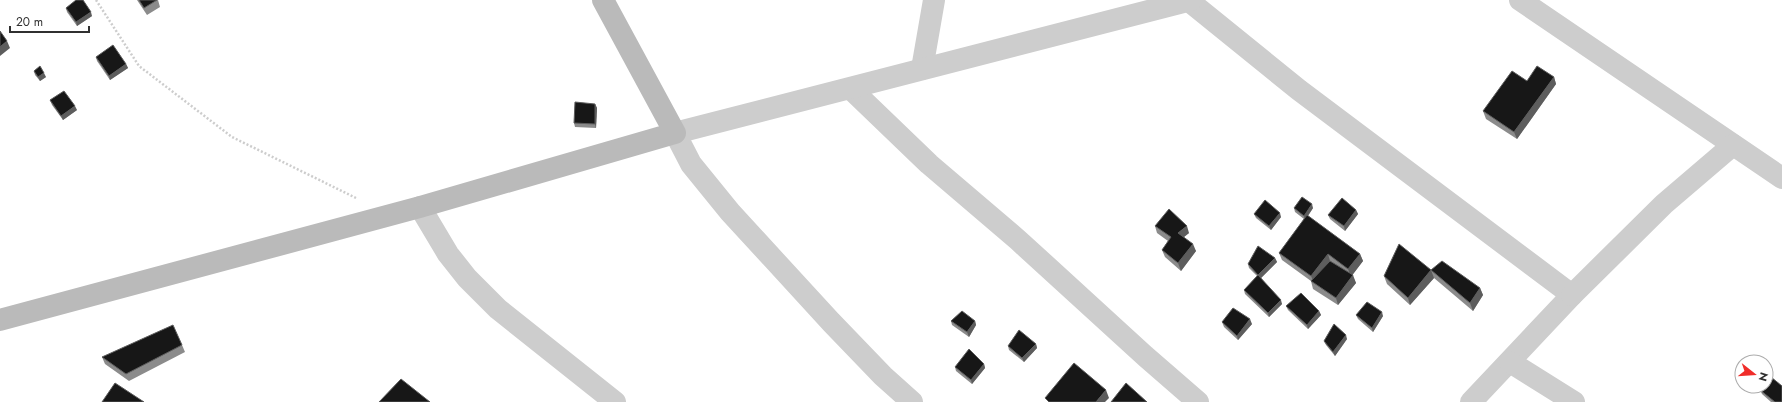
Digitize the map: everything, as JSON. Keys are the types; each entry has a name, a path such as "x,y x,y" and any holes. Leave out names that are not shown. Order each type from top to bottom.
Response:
{"street":[{"path":"603,0 691,164 730,212 836,327 883,376 912,402"},
{"path":"922,70 934,0"},
{"path":"0,320 390,215 675,133 851,89 1190,0 1300,90 1572,295"},
{"path":"1520,0 1782,178"},
{"path":"851,89 929,164 1007,230 1145,356 1198,402"},
{"path":"1471,402 1572,295 1664,204 1733,145"},
{"path":"420,206 448,254 467,278 498,309 615,402"},
{"path":"1510,362 1574,402"}],"path":[{"path":"96,0 139,66 232,137 390,215"}],"building":[{"path":"76,0 83,0 91,12 76,22 66,8"},
{"path":"139,0 157,0 144,8"},
{"path":"0,31 7,41 0,47"},
{"path":"113,45 126,64 109,76 96,57"},
{"path":"40,66 44,73 38,77 34,71"},
{"path":"1537,66 1554,77 1514,132 1483,111 1512,71 1527,81"},
{"path":"64,91 75,106 61,116 50,100"},
{"path":"575,102 595,104 595,124 574,123"},
{"path":"1302,197 1312,204 1304,216 1294,208"},
{"path":"1342,198 1356,210 1344,226 1328,215"},
{"path":"1265,200 1280,213 1269,226 1254,214"},
{"path":"1169,209 1187,226 1178,233 1193,244 1178,263 1162,250 1171,237 1155,226"},
{"path":"1307,215 1360,254 1348,269 1328,254 1311,276 1279,253"},
{"path":"1399,244 1431,270 1408,298 1384,276"},
{"path":"1258,246 1275,258 1258,275 1248,264"},
{"path":"1330,261 1353,275 1336,298 1311,281"},
{"path":"1442,261 1480,288 1470,303 1431,270"},
{"path":"1258,275 1281,300 1268,313 1244,290"},
{"path":"1301,293 1319,311 1307,325 1286,306"},
{"path":"1367,302 1382,312 1372,328 1356,315"},
{"path":"1233,308 1250,319 1237,336 1222,322"},
{"path":"962,311 975,321 967,332 951,321"},
{"path":"1334,324 1346,335 1333,352 1324,341"},
{"path":"173,325 182,345 126,374 102,357"},
{"path":"1019,330 1036,344 1022,358 1008,346"},
{"path":"969,349 984,364 971,380 955,367"},
{"path":"1074,363 1106,390 1096,402 1049,402 1045,398"},
{"path":"401,379 430,402 379,402"},
{"path":"1774,379 1782,386 1782,402 1775,402 1765,394 1774,394"},
{"path":"115,383 144,402 102,402"},
{"path":"1126,383 1147,402 1111,402"}]}
